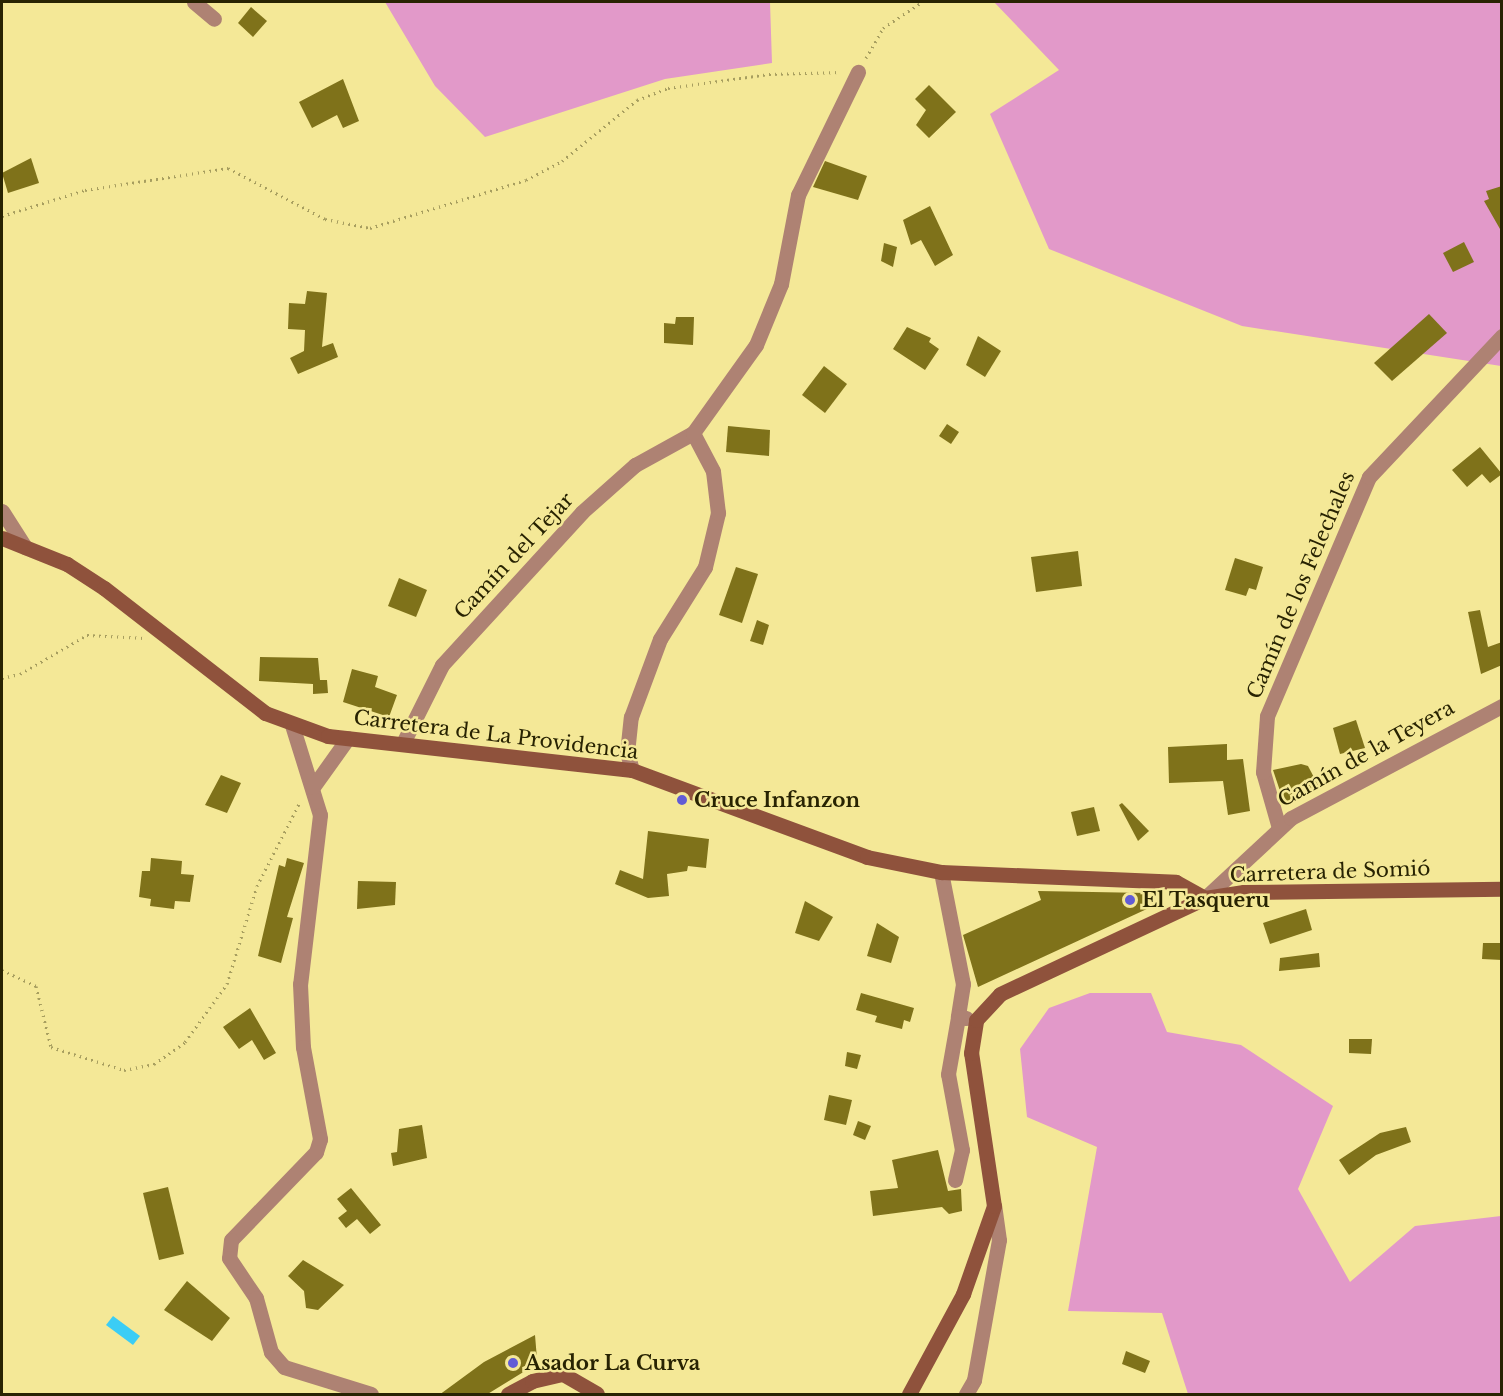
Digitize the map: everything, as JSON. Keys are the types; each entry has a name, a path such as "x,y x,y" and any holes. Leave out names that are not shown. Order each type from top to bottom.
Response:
{"street":[{"path":"194,2 214,19"},
{"path":"632,770 627,753 631,717 660,639 705,567 717,513 713,471 693,434 756,345 781,284 798,195 858,72"},
{"name":"Camín de los Felechales","path":"1279,828 1263,772 1267,716 1369,477 1502,336"},
{"name":"Camín del Tejar","path":"402,743 442,665 582,512 635,465 693,434"},
{"path":"2,511 25,547"},
{"name":"Carretera de La Providencia","path":"2,538 67,564 158,631 240,696 292,725 348,738 632,770 867,857 941,872 1176,882 1205,898"},
{"name":"Camín de la Teyera","path":"1205,898 1279,828 1502,706"},
{"path":"292,725 304,754 320,815 300,984 303,1047 320,1139 315,1152 228,1248 256,1298 271,1352 284,1367 371,1395"},
{"path":"313,788 348,738"},
{"path":"304,754 333,761"},
{"path":"941,872 963,984 948,1074 962,1150 955,1180"},
{"name":"Carretera de Somió","path":"976,1020 1018,983 1205,898 1244,892 1502,889"},
{"path":"958,1017 976,1020 971,1053 999,1240 974,1380 966,1395"},
{"path":"909,1395 963,1294 994,1206"},
{"path":"508,1395 532,1381 563,1374 597,1395"}],"path":[{"path":"2,216 85,190 228,168 325,219 370,228 526,180 562,161 637,100 668,88 769,74 858,72 883,28 922,2"},
{"path":"2,678 20,674 87,635 143,639 158,631"},
{"path":"2,970 36,986 51,1047 124,1070 154,1064 185,1042 227,984 257,886 297,806 313,788"}],"shaded area":[{"path":"385,2 770,2 772,63 665,79 485,137 435,86"},
{"path":"994,2 1501,2 1501,366 1242,326 1049,249 990,114 1059,70"},
{"path":"1090,993 1151,993 1167,1032 1241,1045 1333,1106 1298,1189 1350,1282 1415,1226 1501,1216 1501,1394 1188,1394 1162,1313 1068,1311 1097,1147 1027,1117 1020,1049 1049,1008"}],"water":[{"path":"113,1316 140,1336 133,1345 106,1325"}],"building":[{"path":"251,7 267,21 253,37 238,23"},
{"path":"343,79 359,121 343,128 337,115 312,128 299,102"},
{"path":"929,85 956,112 929,138 916,125 926,110 915,99"},
{"path":"31,158 39,183 8,193 2,173"},
{"path":"825,161 867,176 858,200 813,187"},
{"path":"1502,186 1502,229 1500,229 1484,201 1489,199 1486,191"},
{"path":"930,206 953,255 935,266 921,240 911,245 903,220"},
{"path":"1464,242 1474,262 1453,272 1443,253"},
{"path":"884,243 897,247 893,267 881,261"},
{"path":"307,291 327,293 322,347 333,343 338,357 298,374 290,358 304,351 305,330 288,329 289,303 305,304"},
{"path":"1429,314 1447,333 1392,381 1374,363"},
{"path":"676,317 694,317 693,345 664,343 664,323 675,324"},
{"path":"907,327 931,338 929,342 939,349 925,370 893,349"},
{"path":"978,336 1001,351 985,377 966,365"},
{"path":"824,366 847,384 825,413 802,395"},
{"path":"947,424 959,432 951,444 939,436"},
{"path":"728,426 770,430 769,456 726,452"},
{"path":"1480,447 1502,474 1490,483 1482,474 1467,487 1452,470"},
{"path":"1078,551 1082,586 1036,592 1031,557"},
{"path":"1235,558 1263,567 1256,590 1249,588 1246,596 1225,590"},
{"path":"736,567 758,574 742,623 719,615"},
{"path":"399,578 427,590 416,617 388,606"},
{"path":"1480,610 1488,647 1502,642 1502,665 1481,674 1468,612"},
{"path":"757,620 769,625 763,645 750,641"},
{"path":"260,657 318,658 320,680 327,680 328,693 313,694 313,684 259,681"},
{"path":"352,669 378,676 375,687 397,695 389,717 343,702"},
{"path":"1356,720 1365,748 1340,754 1333,728"},
{"path":"1227,744 1227,760 1243,759 1250,811 1228,815 1223,781 1169,783 1168,747"},
{"path":"1301,764 1308,766 1318,785 1284,803 1273,770"},
{"path":"221,775 241,783 227,813 205,805"},
{"path":"1122,803 1149,831 1138,841 1119,805"},
{"path":"1094,807 1100,831 1077,836 1071,812"},
{"path":"648,831 709,839 706,868 688,866 687,871 667,874 669,896 648,898 615,884 620,870 643,879"},
{"path":"151,858 182,861 181,874 194,875 190,902 175,901 174,909 150,906 151,899 139,897 142,871 150,871"},
{"path":"287,858 304,863 287,917 293,918 281,963 258,956 279,865 285,867"},
{"path":"358,881 396,882 395,905 357,909"},
{"path":"1038,891 1147,893 1149,908 978,987 963,935 1041,900"},
{"path":"805,901 833,917 819,941 795,933"},
{"path":"1306,909 1312,930 1270,944 1263,923"},
{"path":"877,923 899,937 891,963 867,956"},
{"path":"1483,943 1502,943 1502,960 1482,959"},
{"path":"1319,953 1320,967 1279,971 1280,958"},
{"path":"861,993 914,1008 910,1022 904,1020 902,1029 875,1022 877,1016 856,1010"},
{"path":"250,1008 276,1053 264,1060 252,1040 239,1049 223,1027"},
{"path":"1349,1039 1372,1039 1371,1054 1349,1053"},
{"path":"847,1052 861,1055 857,1069 845,1066"},
{"path":"829,1095 852,1100 846,1125 824,1120"},
{"path":"858,1121 871,1126 865,1140 853,1135"},
{"path":"422,1125 427,1158 393,1166 391,1153 397,1152 399,1129"},
{"path":"1406,1127 1411,1142 1376,1155 1349,1175 1339,1160 1380,1133"},
{"path":"938,1150 948,1191 961,1189 962,1211 949,1214 942,1207 873,1216 870,1191 898,1188 892,1160"},
{"path":"168,1187 184,1254 159,1260 143,1193"},
{"path":"351,1188 381,1225 370,1234 357,1219 346,1228 338,1218 347,1211 337,1199"},
{"path":"303,1260 344,1285 318,1310 306,1308 304,1291 288,1276"},
{"path":"187,1281 230,1318 212,1341 164,1310"},
{"path":"535,1335 537,1359 523,1367 525,1371 486,1395 439,1395 484,1362"},
{"path":"1126,1351 1150,1361 1145,1373 1122,1364"}],"place":[{"name":"Cruce Infanzon","path":"682,800"},
{"name":"El Tasqueru","path":"1130,900"},
{"name":"Asador La Curva","path":"513,1363"}]}
